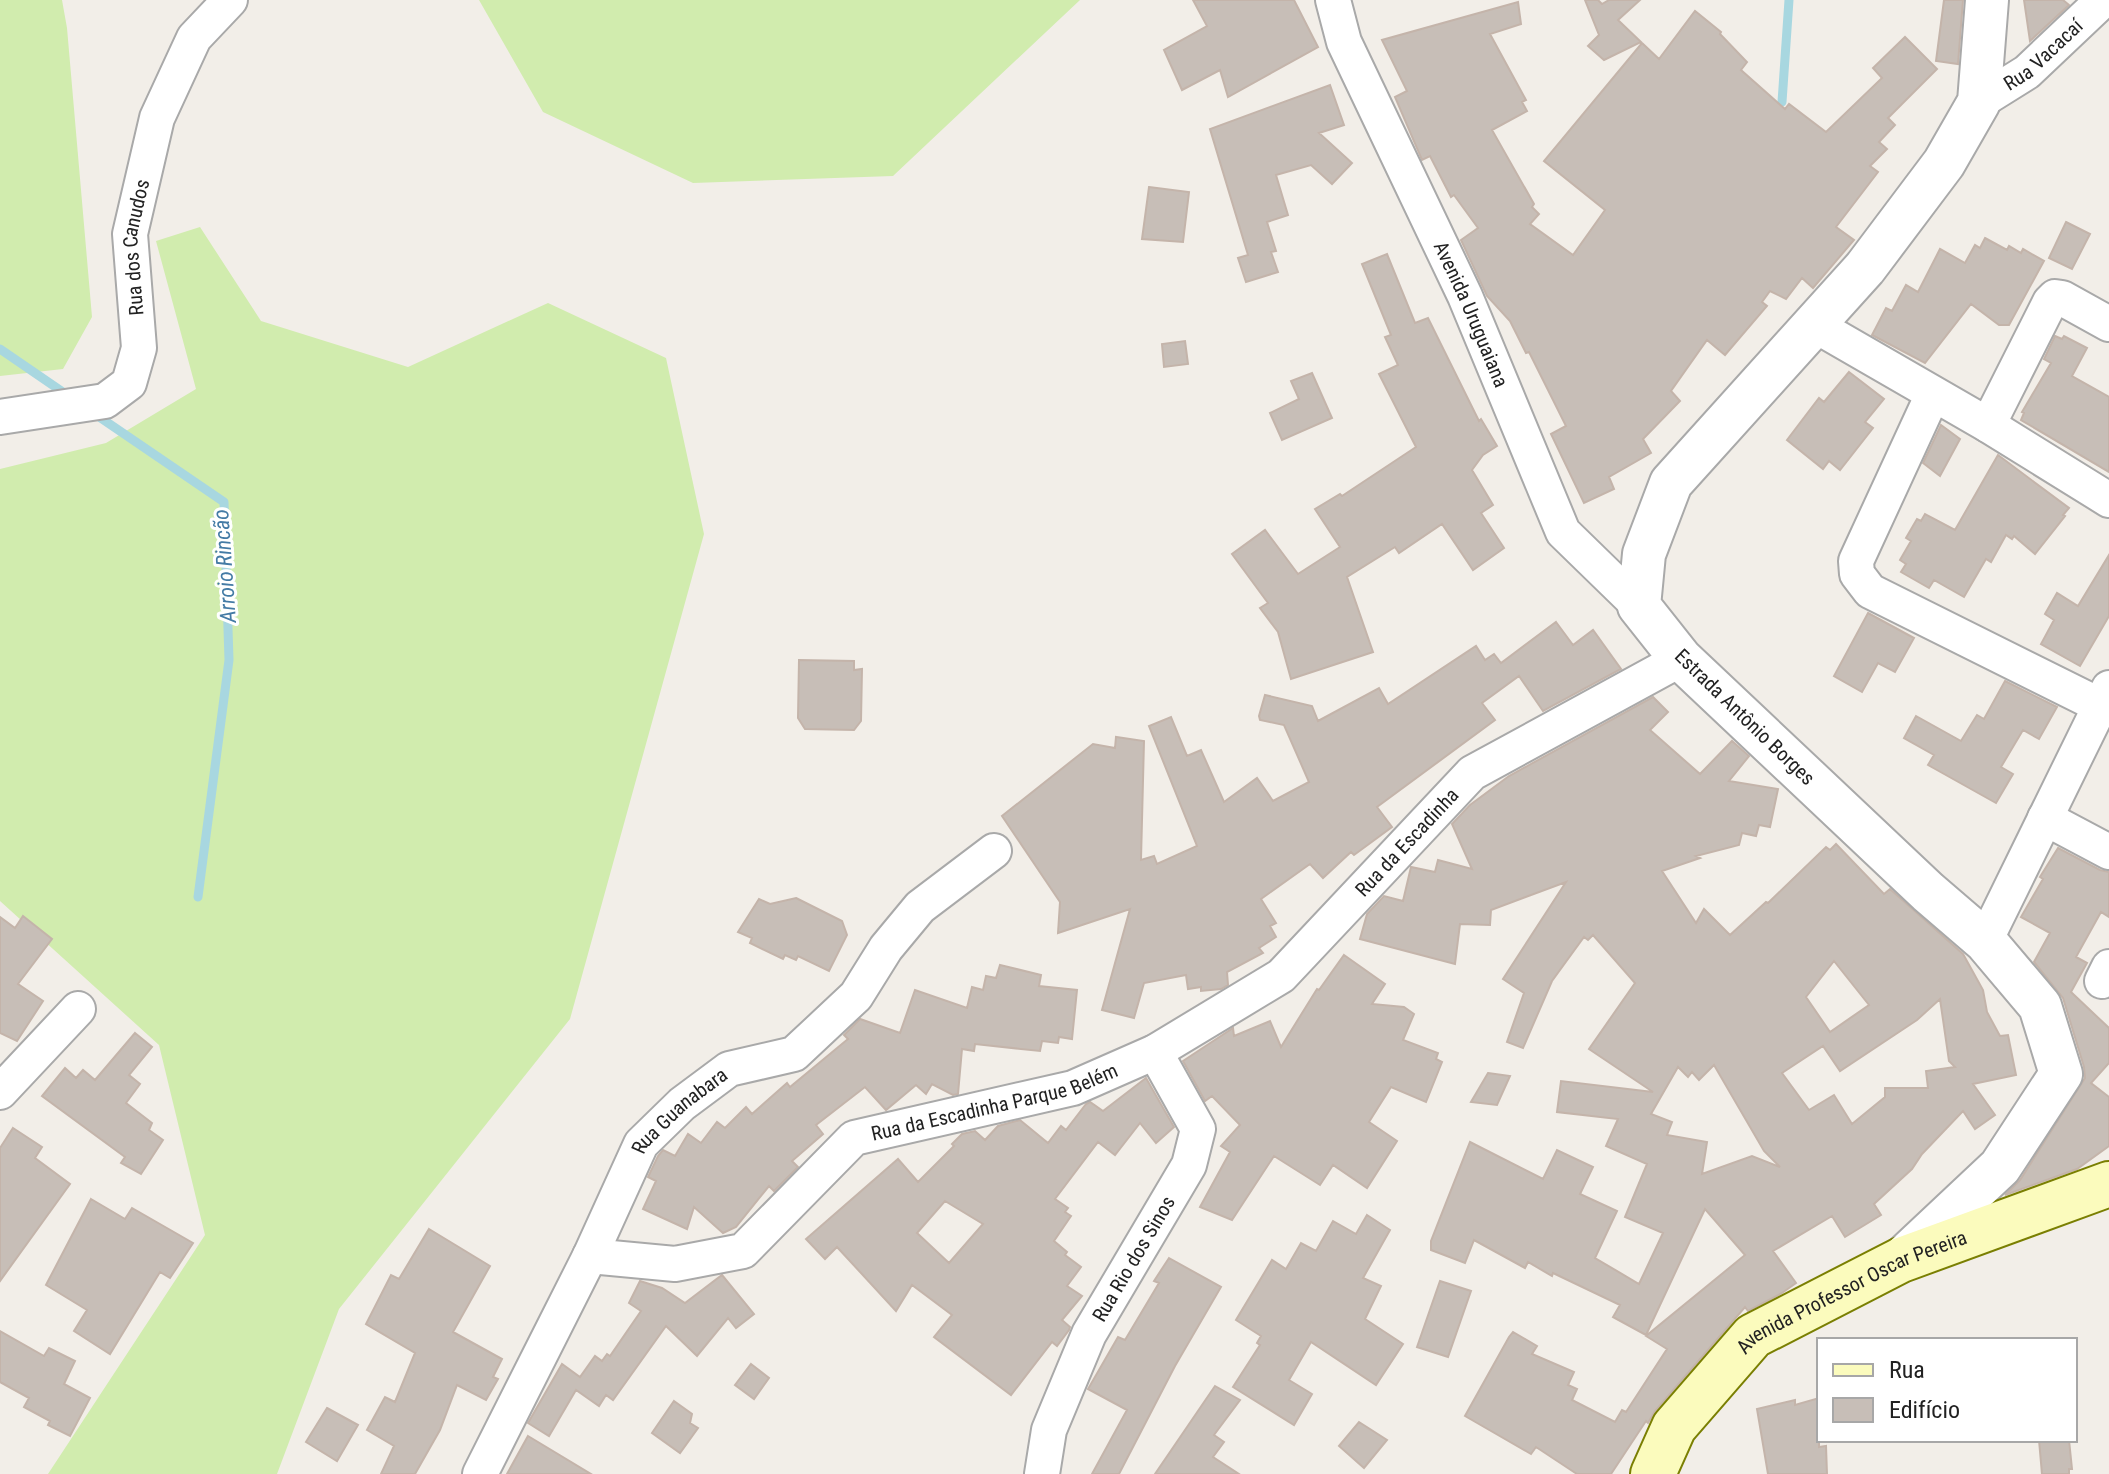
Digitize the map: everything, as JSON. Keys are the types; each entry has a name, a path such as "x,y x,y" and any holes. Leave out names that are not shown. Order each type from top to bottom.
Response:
{"main road":[{"name":"Avenida Professor Oscar Pereira","path":"1653,1474 1674,1427 1753,1336 1901,1260 2109,1184"}],"street":[{"name":"Rua dos Canudos","path":"0,417 105,401 129,383 139,348 130,234 157,118 194,38 230,0"},
{"name":"Avenida Uruguaiana","path":"1333,0 1344,42 1465,296 1563,532 1639,606"},
{"path":"1639,606 1644,554 1671,483 1865,268 1944,163 1979,102 1987,0"},
{"name":"Rua Vacacaí","path":"1979,102 2027,72 2103,0"},
{"path":"1988,425 2055,297 2109,324"},
{"path":"1813,324 1988,425 2109,500"},
{"path":"1933,394 1856,561 1857,574 1870,591 2106,701 1985,941"},
{"name":"Estrada Antônio Borges","path":"1639,606 1681,659 1928,892 1985,941 2040,1006 2061,1074 2000,1167 1901,1260"},
{"name":"Rua da Escadinha","path":"1155,1052 1281,976 1472,773 1681,659"},
{"path":"2045,818 2109,852"},
{"name":"Rua Guanabara","path":"480,1474 590,1256 641,1144 682,1104 729,1069 794,1054 856,996 886,948 920,907 994,851"},
{"path":"0,1092 78,1009"},
{"name":"Rua da Escadinha Parque Belém","path":"590,1256 675,1264 743,1251 854,1138 1073,1088 1155,1052"},
{"name":"Rua Rio dos Sinos","path":"1042,1474 1049,1430 1089,1334 1189,1165 1198,1129 1155,1052"}],"green space":[{"path":"0,0 62,0 92,317 63,369 0,376"},
{"path":"479,0 1080,0 893,176 693,183 543,112"},
{"path":"200,227 261,321 408,367 548,303 666,358 704,534 570,1019 339,1309 277,1474 48,1474 205,1235 159,1045 0,901 0,469 106,443 196,389 156,241"}],"building":[{"path":"1193,0 1294,0 1318,47 1228,97 1220,70 1182,90 1164,50 1207,26"},
{"path":"1585,0 1598,0 1602,4 1609,0 1640,0 1618,20 1641,42 1604,60 1588,46 1599,35"},
{"path":"1944,0 1963,0 1958,64 1936,61"},
{"path":"2024,0 2063,0 2069,5 2030,41"},
{"path":"1518,2 1521,24 1490,34 1526,100 1522,102 1527,111 1492,130 1534,204 1532,207 1539,214 1530,224 1573,255 1605,210 1544,161 1642,43 1659,59 1695,11 1721,32 1747,62 1741,70 1785,109 1789,104 1826,132 1882,78 1873,68 1905,37 1937,69 1888,118 1895,125 1879,142 1887,149 1870,166 1878,172 1836,227 1854,240 1813,288 1802,278 1786,299 1770,291 1762,302 1767,306 1725,355 1707,340 1671,391 1680,401 1643,439 1651,453 1609,477 1614,489 1584,503 1551,434 1566,426 1529,352 1526,353 1510,321 1487,296 1461,240 1478,228 1454,195 1451,197 1430,156 1422,160 1395,97 1407,91 1382,40"},
{"path":"1330,85 1344,125 1319,133 1352,163 1332,184 1311,165 1276,175 1288,215 1267,222 1276,251 1271,252 1278,272 1246,282 1238,258 1248,255 1210,129"},
{"path":"1149,187 1189,192 1183,242 1142,239"},
{"path":"2066,222 2090,234 2072,269 2049,258"},
{"path":"1985,238 2007,250 2009,246 2021,253 2023,249 2044,261 2009,325 1999,325 1971,304 1925,363 1872,335 1886,308 1892,311 1906,285 1918,292 1940,249 1965,263 1975,245 1980,248"},
{"path":"1387,254 1415,323 1428,318 1479,421 1481,419 1497,446 1483,455 1472,470 1493,505 1481,513 1504,548 1473,570 1442,524 1399,553 1395,547 1347,577 1373,652 1291,679 1278,632 1260,608 1268,603 1232,554 1265,530 1298,574 1340,547 1315,509 1340,494 1342,496 1416,447 1379,374 1398,365 1385,337 1391,335 1362,264"},
{"path":"2055,336 2062,339 2064,336 2087,348 2072,376 2109,397 2109,472 2021,420 2022,412 2051,363 2044,359"},
{"path":"1185,341 1188,364 1164,367 1162,344"},
{"path":"1849,372 1884,399 1865,422 1873,428 1840,470 1829,461 1823,469 1787,440 1819,398 1824,402"},
{"path":"1312,373 1332,418 1282,440 1270,413 1299,399 1291,381"},
{"path":"1941,425 1960,439 1940,476 1923,463"},
{"path":"1998,455 2069,508 2035,554 2014,536 2012,539 2006,535 1991,562 1986,559 1964,597 1934,580 1929,588 1901,572 1906,564 1900,560 1911,541 1906,538 1917,519 1921,521 1925,514 1955,530"},
{"path":"2109,555 2109,616 2080,666 2041,644 2054,620 2045,614 2057,593 2078,606"},
{"path":"1868,613 1914,638 1895,672 1878,663 1862,692 1834,676"},
{"path":"1556,622 1573,645 1593,630 1621,669 1543,711 1519,676 1482,703 1495,720 1377,807 1392,827 1354,855 1351,852 1323,878 1310,864 1261,899 1276,923 1270,926 1276,937 1259,948 1263,953 1227,972 1228,985 1201,991 1201,987 1188,989 1186,975 1144,983 1134,1018 1102,1010 1130,909 1058,933 1060,902 1002,816 1093,744 1115,748 1116,737 1144,741 1141,860 1154,856 1157,864 1197,846 1149,726 1171,717 1187,756 1201,750 1224,802 1257,778 1273,801 1309,782 1284,725 1260,720 1265,695 1312,706 1318,721 1379,688 1388,704 1476,646 1485,660 1494,654 1501,663"},
{"path":"799,660 854,661 854,670 862,669 861,721 854,730 805,729 798,718"},
{"path":"2005,681 2057,707 2039,739 2023,730 2001,767 2013,774 1996,803 1928,765 1934,755 1904,738 1916,716 1961,741 1977,715 1984,719"},
{"path":"1653,697 1668,712 1650,730 1700,774 1732,741 1749,756 1729,781 1778,789 1770,827 1759,825 1756,836 1742,833 1739,845 1696,856 1700,858 1662,871 1696,923 1704,909 1730,935 1826,847 1830,850 1836,844 1884,894 1890,889 1963,954 1983,990 1987,1012 2000,1036 2008,1035 2016,1075 1973,1084 1995,1115 1975,1129 1963,1111 1912,1169 1874,1204 1881,1215 1845,1237 1832,1216 1773,1251 1796,1283 1748,1311 1745,1307 1648,1423 1646,1421 1611,1474 1577,1474 1536,1447 1531,1454 1465,1416 1509,1337 1513,1332 1537,1346 1532,1354 1574,1372 1568,1385 1577,1389 1572,1400 1615,1422 1622,1410 1626,1412 1667,1349 1646,1336 1745,1255 1705,1209 1646,1335 1613,1317 1620,1305 1553,1273 1552,1276 1528,1262 1525,1268 1474,1240 1465,1263 1431,1250 1431,1241 1470,1142 1543,1179 1557,1150 1593,1167 1580,1194 1617,1211 1595,1258 1639,1284 1663,1233 1625,1217 1647,1164 1606,1146 1618,1119 1557,1112 1561,1081 1653,1092 1589,1049 1635,983 1593,935 1588,940 1584,937 1552,981 1523,1048 1507,1042 1524,993 1503,979 1566,882 1491,910 1490,925 1460,924 1455,964 1360,939 1367,914 1384,896 1403,901 1411,867 1435,872 1438,860 1472,869 1452,824 1470,805 1509,776","holes":["1834,961 1869,1005 1830,1032 1806,997","1940,999 1949,1061 1955,1067 1926,1071 1928,1088 1885,1088 1885,1097 1852,1124 1834,1095 1809,1110 1782,1073 1823,1046 1840,1071 1917,1020","1714,1065 1764,1151 1780,1167 1752,1156 1702,1174 1707,1142 1667,1135 1672,1122 1651,1114 1678,1067 1688,1077 1692,1072 1699,1080"]},
{"path":"2058,848 2109,872 2109,917 2101,912 2076,957 2087,963 2071,992 2109,1028 2109,1063 2091,1083 2109,1097 2109,1146 2077,1169 2005,1195 2020,1180 2085,1078 2063,998 2034,962 2050,933 2021,917"},
{"path":"796,898 842,921 847,935 829,971 798,956 796,960 785,955 783,959 750,943 752,938 738,932 759,899 770,904"},
{"path":"23,916 52,939 18,984 43,1001 17,1041 0,1033 0,917 15,928"},
{"path":"1344,955 1385,984 1372,1004 1404,1007 1414,1014 1403,1040 1438,1053 1436,1059 1442,1062 1426,1102 1391,1087 1369,1122 1397,1141 1367,1188 1333,1165 1320,1185 1274,1156 1232,1220 1200,1207 1230,1152 1221,1146 1240,1125 1212,1096 1205,1101 1183,1061 1233,1028 1234,1036 1270,1021 1281,1047 1317,989"},
{"path":"1000,965 1041,975 1039,986 1077,990 1072,1039 1059,1037 1058,1043 1042,1041 1040,1051 975,1044 974,1051 962,1049 958,1094 953,1095 932,1084 926,1094 916,1085 886,1110 865,1087 816,1125 823,1134 792,1161 798,1167 774,1191 769,1186 736,1227 723,1233 694,1207 687,1229 643,1209 656,1181 648,1177 663,1150 675,1156 688,1134 701,1143 717,1122 725,1128 746,1107 752,1114 787,1083 790,1087 848,1039 844,1035 860,1019 900,1033 915,990 967,1008 972,987 983,990 986,976 996,978"},
{"path":"135,1033 152,1047 129,1075 140,1084 126,1103 152,1123 149,1130 163,1140 141,1174 121,1163 125,1157 42,1096 65,1068 76,1078 83,1070 95,1080"},
{"path":"1488,1073 1510,1076 1497,1105 1471,1102"},
{"path":"1146,1078 1174,1127 1156,1143 1140,1123 1115,1155 1098,1142 1055,1199 1068,1208 1065,1212 1071,1216 1054,1241 1067,1252 1065,1255 1081,1267 1067,1286 1082,1296 1062,1320 1070,1327 1069,1330 1057,1346 1052,1342 1011,1395 934,1337 952,1315 912,1285 896,1311 837,1247 825,1259 806,1239 898,1159 918,1182 962,1134 975,1131 985,1140 998,1126 1020,1120 1048,1143 1061,1126 1066,1130 1086,1104 1090,1102 1103,1111","holes":["945,1201 983,1224 949,1263 917,1233"]},
{"path":"13,1128 42,1147 35,1158 70,1184 0,1281 0,1148"},
{"path":"91,1199 125,1219 132,1208 193,1243 170,1278 160,1272 110,1354 74,1331 87,1310 46,1285"},
{"path":"1367,1215 1390,1230 1363,1278 1381,1286 1365,1319 1403,1344 1376,1385 1311,1342 1289,1380 1312,1394 1294,1425 1233,1387 1260,1345 1257,1343 1261,1336 1236,1320 1272,1260 1286,1269 1301,1243 1316,1251 1333,1221 1356,1234"},
{"path":"429,1229 490,1266 453,1332 502,1359 493,1377 498,1379 486,1400 457,1385 440,1430 415,1474 381,1474 394,1446 367,1430 385,1397 395,1402 415,1353 366,1324 391,1275 399,1279"},
{"path":"1169,1258 1221,1287 1175,1366 1119,1474 1092,1474 1127,1410 1088,1389 1118,1337 1125,1340 1159,1283 1154,1281"},
{"path":"722,1275 754,1314 736,1328 728,1318 697,1356 666,1326 613,1400 606,1395 599,1406 576,1390 549,1436 528,1423 562,1364 580,1377 595,1356 602,1361 607,1354 610,1356 641,1311 629,1303 640,1281 662,1288 685,1303"},
{"path":"1440,1281 1471,1291 1448,1357 1417,1347"},
{"path":"0,1331 44,1356 49,1348 75,1361 64,1384 90,1398 70,1436 48,1425 50,1421 24,1407 29,1398 0,1382"},
{"path":"751,1364 769,1378 754,1399 735,1385"},
{"path":"1215,1386 1240,1400 1214,1435 1224,1442 1213,1457 1239,1474 1155,1474"},
{"path":"1817,1399 1817,1442 1819,1447 1826,1446 1827,1474 1768,1474 1757,1409 1795,1400 1795,1405"},
{"path":"674,1401 692,1414 690,1423 698,1428 680,1453 652,1433"},
{"path":"327,1408 358,1425 337,1461 306,1442"},
{"path":"1359,1422 1387,1440 1364,1468 1339,1446"},
{"path":"528,1436 591,1474 507,1474"},
{"path":"2039,1442 2069,1442 2072,1469 2069,1469 2069,1474 2042,1474"}],"waterway":[{"path":"1782,102 1789,0"},
{"name":"Arroio Rincão","path":"0,349 70,397"},
{"name":"Arroio Rincão","path":"92,412 224,502 229,660 198,897"}]}
